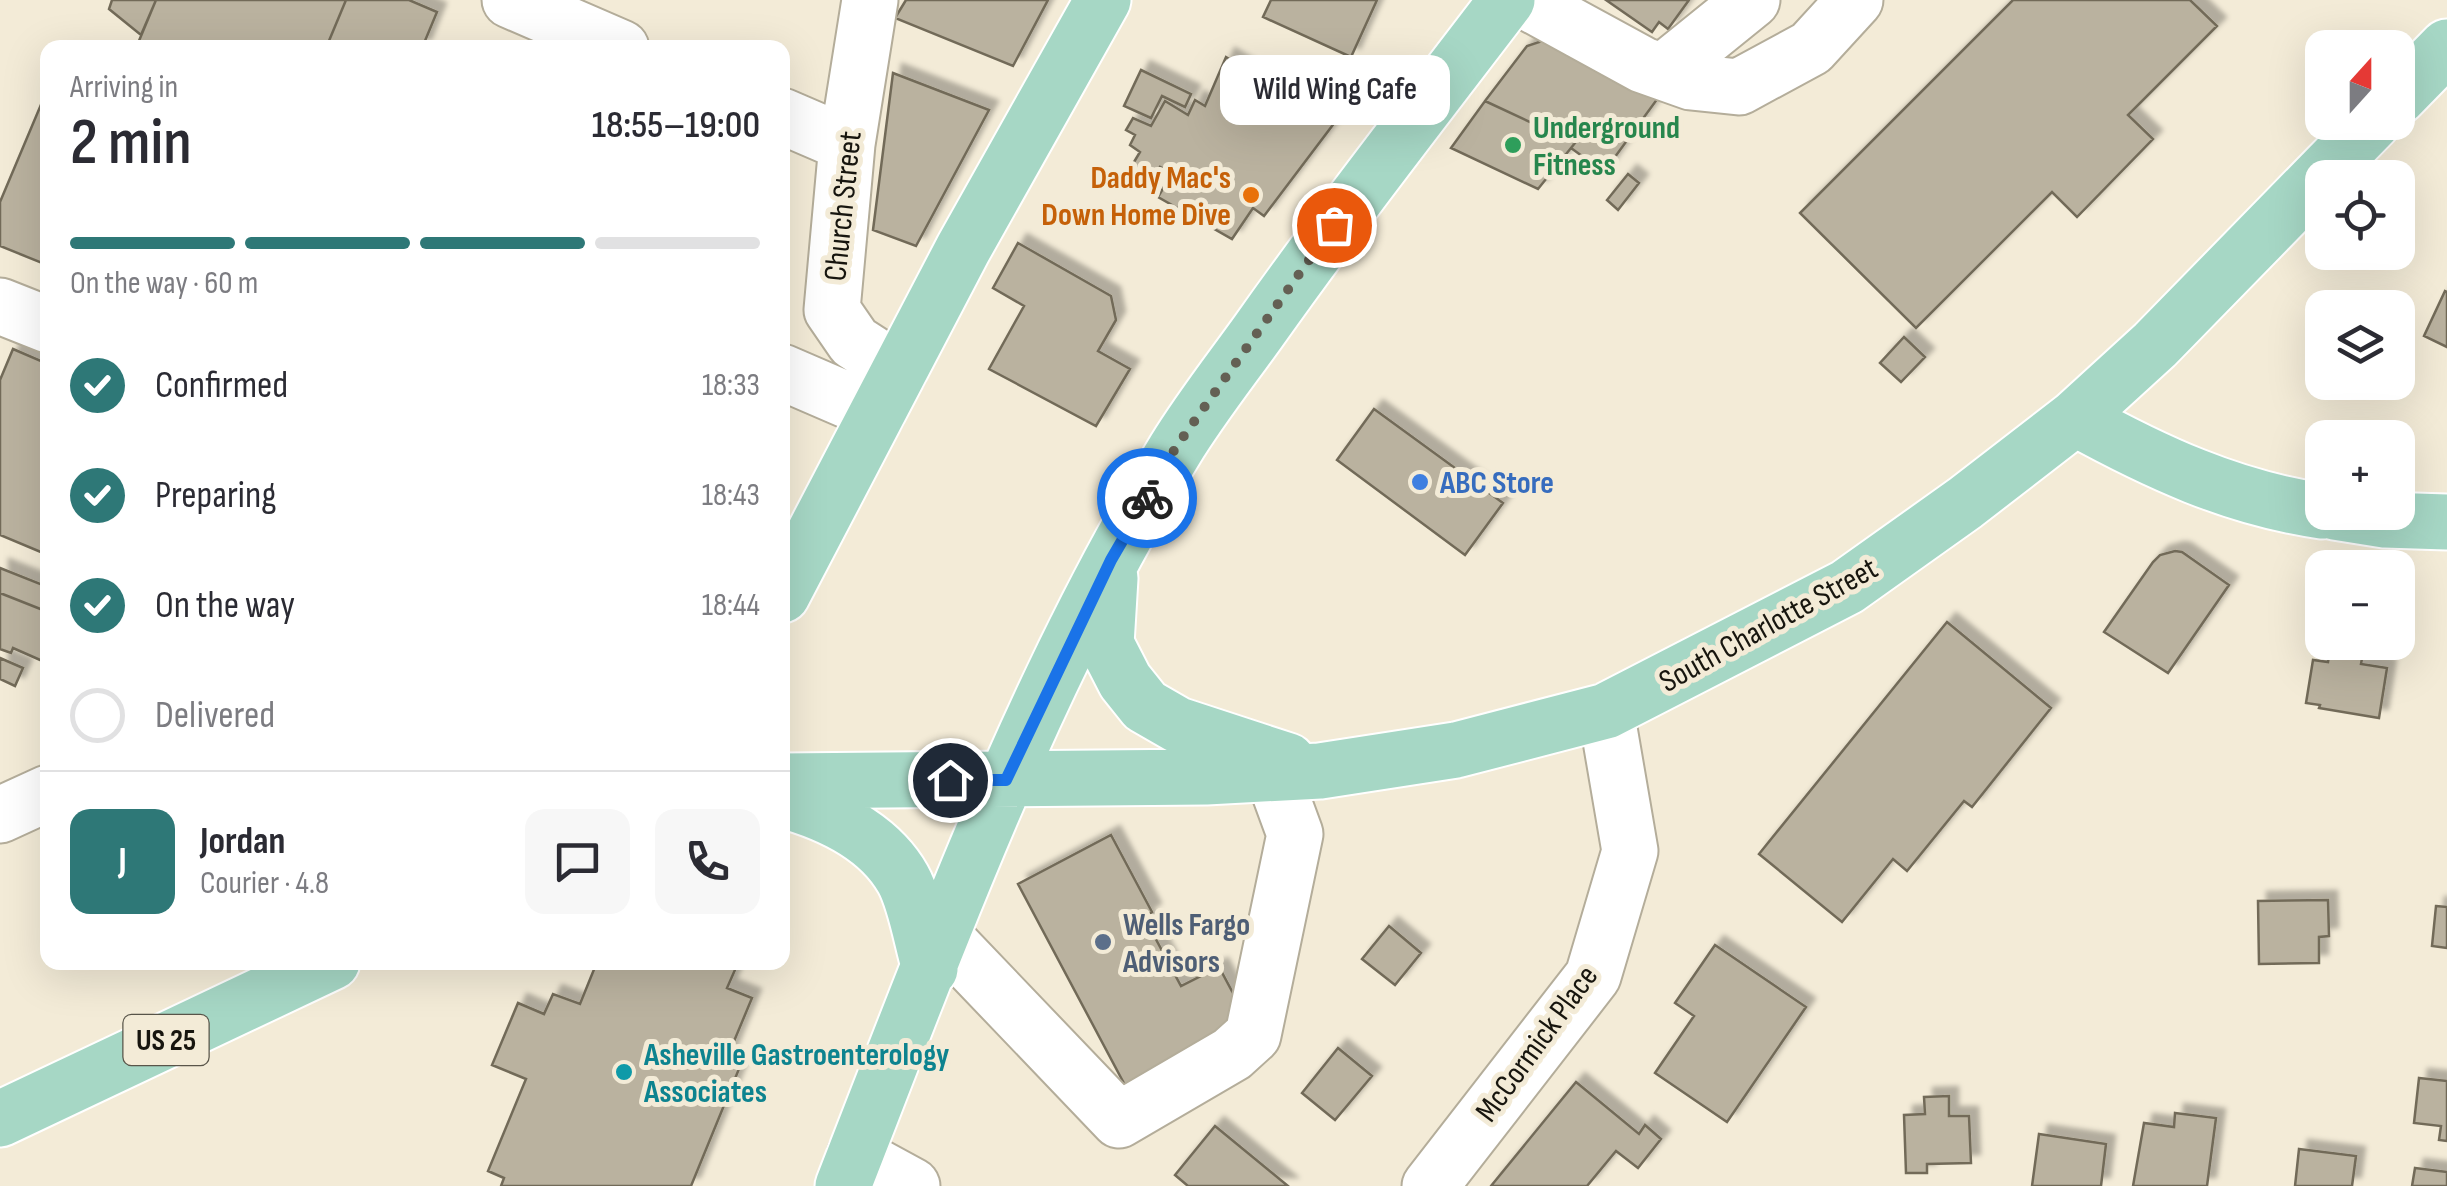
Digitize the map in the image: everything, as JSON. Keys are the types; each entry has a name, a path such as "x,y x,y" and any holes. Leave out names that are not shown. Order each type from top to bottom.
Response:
{"main road":[{"path":"790,579 1103,0"},
{"path":"849,1170 1006,780 1111,560 1176,447 1334,225 1507,0"},
{"path":"2415,80 2447,47"},
{"name":"South Charlotte Street","path":"790,781 1296,772 1456,750 1606,712 1847,587 1965,502 2075,418 2155,345 2355,140"},
{"path":"2075,418 2146,456 2222,488 2305,507"},
{"path":"2415,521 2447,522"},
{"path":"1111,560 1106,644 1124,681 1145,706 1178,725 1296,772"},
{"path":"790,803 850,826 876,846 904,880 937,953"},
{"name":"US 25","path":"0,1118 315,970"}],"street":[{"path":"510,0 603,40"},
{"name":"Church Street","path":"870,0 847,144 832,310 888,392"},
{"path":"1524,0 1643,65 1691,82 1739,87 1811,48 1855,0"},
{"path":"1662,72 1752,0"},
{"path":"790,119 847,144"},
{"path":"0,306 40,322"},
{"path":"790,374 888,392"},
{"name":"McCormick Place","path":"1430,1186 1593,976 1630,851 1606,712"},
{"path":"937,953 1119,1120 1232,1054 1253,1035 1295,834 1296,772"},
{"path":"0,815 40,797"},
{"path":"849,1170 912,1186"}],"building":[{"path":"112,0 156,0 141,35 109,9"},
{"path":"156,0 346,0 329,40 139,40"},
{"path":"346,0 409,0 437,12 425,40 329,40"},
{"path":"906,0 1048,0 1013,66 895,18"},
{"path":"1271,0 1377,0 1351,57 1263,17"},
{"path":"1606,0 1689,0 1668,29 1659,22 1652,32"},
{"path":"2013,0 2190,0 2217,26 2128,115 2153,139 2077,217 2052,192 1916,328 1800,213"},
{"path":"1548,39 1658,98 1604,172 1571,148 1575,143 1485,101 1527,46"},
{"path":"1226,57 1335,122 1264,216 1253,208 1232,239 1158,197 1172,173 1160,167 1147,190 1125,177 1140,152 1130,145 1135,135 1126,130 1133,118 1151,126 1165,101 1188,115 1195,100 1205,106"},
{"path":"1141,70 1191,94 1185,107 1162,96 1151,118 1124,106"},
{"path":"893,73 989,110 916,246 873,230"},
{"name":"Underground Fitness","path":"1485,101 1575,143 1538,189 1451,148"},
{"path":"40,107 40,262 0,246 0,202"},
{"path":"1628,174 1639,183 1618,210 1607,200"},
{"path":"1018,243 1111,296 1116,320 1098,351 1130,369 1096,426 989,369 1024,306 993,288"},
{"path":"2447,292 2447,347 2424,336"},
{"path":"1904,337 1925,357 1901,382 1880,363"},
{"path":"13,349 40,361 40,552 0,535 0,380"},
{"name":"ABC Store","path":"1374,409 1503,503 1465,555 1337,460"},
{"path":"2175,551 2229,585 2168,673 2104,632 2153,562 2160,555"},
{"path":"0,568 40,584 40,609 0,593"},
{"path":"0,593 40,609 40,660 13,648 11,653 0,649"},
{"path":"1947,622 2051,708 1972,807 1964,801 1907,871 1893,859 1842,922 1759,854"},
{"path":"0,658 23,668 15,686 0,679"},
{"path":"2313,660 2362,660 2361,664 2387,668 2379,718 2306,703"},
{"name":"Wells Fargo Advisors","path":"1111,835 1152,912 1144,917 1181,986 1219,967 1250,1025 1127,1089 1018,884"},
{"path":"2328,900 2329,936 2319,937 2319,963 2259,964 2258,901"},
{"path":"2436,906 2447,907 2447,948 2432,946"},
{"path":"1389,926 1421,953 1395,985 1362,959"},
{"path":"1715,945 1806,1007 1727,1122 1655,1073 1694,1016 1675,1003"},
{"name":"Asheville Gastroenterology Associates","path":"594,970 735,970 727,988 752,998 727,1058 741,1064 691,1186 501,1186 504,1178 488,1171 526,1079 492,1065 518,1003 544,1014 553,994 580,1004"},
{"path":"1338,1048 1372,1076 1335,1120 1302,1093"},
{"path":"2419,1078 2447,1081 2447,1141 2439,1140 2441,1126 2414,1123"},
{"path":"1576,1082 1639,1134 1645,1125 1661,1139 1638,1168 1616,1151 1587,1186 1491,1186"},
{"path":"1949,1096 1949,1116 1969,1116 1971,1163 1927,1164 1927,1173 1906,1173 1904,1115 1925,1114 1924,1097"},
{"path":"2175,1113 2216,1118 2207,1186 2133,1186 2144,1123 2174,1127"},
{"path":"1215,1126 1288,1186 1188,1186 1175,1175"},
{"path":"2039,1134 2106,1144 2101,1186 2032,1186"},
{"path":"2299,1149 2356,1156 2352,1186 2295,1186"},
{"path":"2415,1168 2447,1172 2447,1186 2412,1186"}],"way so far":[{"path":"1147,498 1176,447 1334,225"}],"place":[{"name":"Underground Fitness","path":"1513,145"},
{"name":"Daddy Mac's Down Home Dive","path":"1251,195"},
{"name":"Wild Wing Cafe","path":"1334,225"},
{"name":"ABC Store","path":"1420,482"},
{"name":"Wells Fargo Advisors","path":"1103,942"},
{"name":"Asheville Gastroenterology Associates","path":"624,1072"}],"route":[{"path":"950,780 1006,780 1111,560 1147,498"}]}
